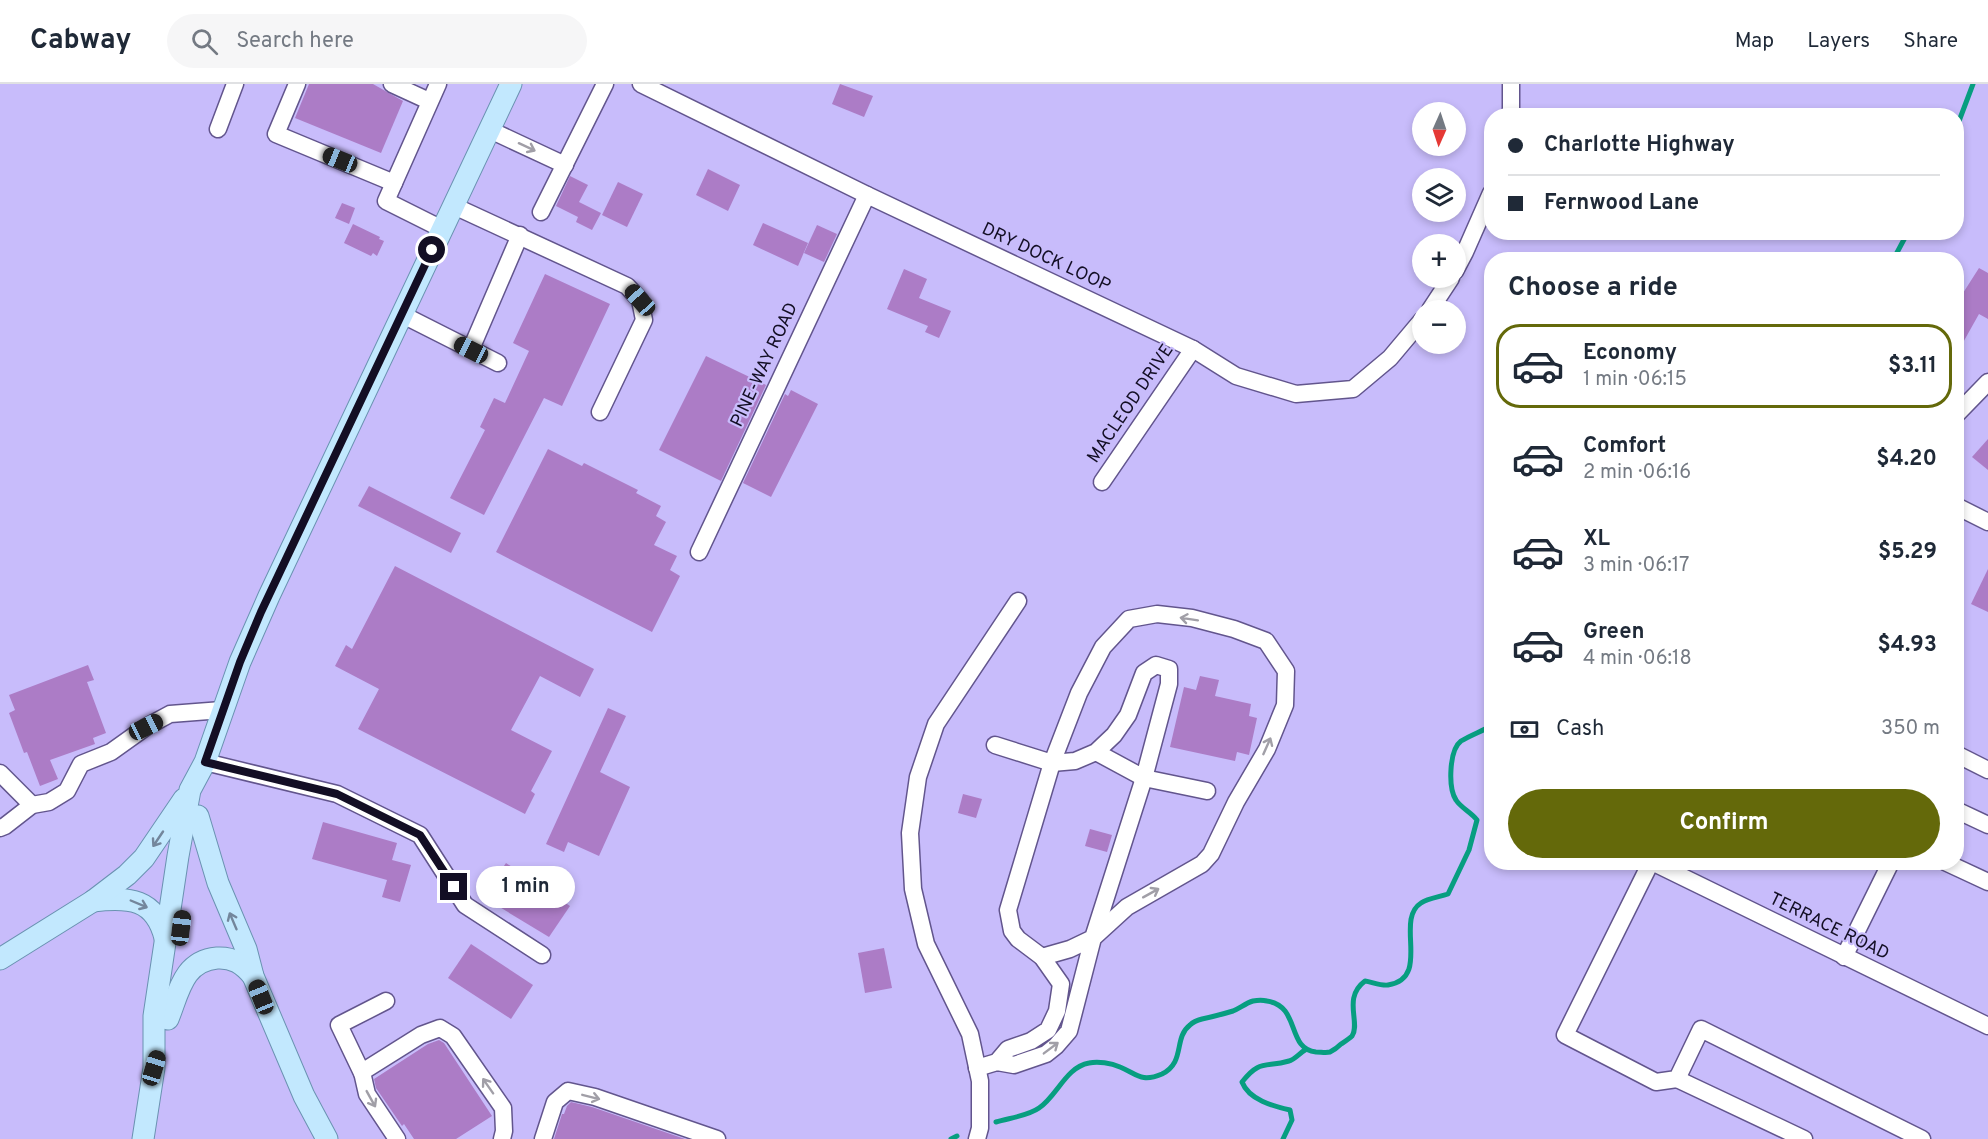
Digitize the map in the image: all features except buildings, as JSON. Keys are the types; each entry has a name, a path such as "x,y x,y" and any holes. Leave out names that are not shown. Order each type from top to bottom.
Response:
{"main road":[{"path":"0,959 93,902 127,875 144,858 190,790 205,762 240,662 269,596 512,84"},
{"path":"168,1019 203,792 205,762"},
{"path":"154,1068 154,1016 190,790"},
{"path":"198,816 215,874 246,950 253,976 304,1096 327,1139"},
{"path":"93,902 118,898 140,903 149,908 162,924 166,940"},
{"path":"143,1139 154,1068 168,1019 188,972 201,961 231,959 245,966 253,976"}],"street":[{"path":"218,129 235,84"},
{"path":"297,84 276,134 394,183"},
{"path":"392,84 429,101"},
{"path":"438,84 386,201 442,229"},
{"path":"541,212 605,84"},
{"name":"DRY DOCK LOOP","path":"641,84 867,195 1193,349 1236,376 1296,394 1353,388 1390,358 1412,332"},
{"path":"1511,84 1511,108"},
{"path":"490,130 565,165"},
{"name":"PINE-WAY ROAD","path":"699,552 867,195"},
{"path":"454,206 627,286 640,300 644,320 600,412"},
{"path":"1466,250 1484,209"},
{"path":"471,350 520,235"},
{"path":"401,314 498,363"},
{"name":"MACLEOD DRIVE","path":"1102,482 1193,349"},
{"path":"1964,407 1988,382"},
{"path":"1964,510 1988,522"},
{"path":"977,1139 980,1128 980,1081 970,1034 926,944 913,889 910,833 918,777 936,724 1018,601"},
{"path":"997,1062 1008,1049 1031,1041 1048,1030 1057,1011 1061,984 1042,957 1018,939 1012,931 1008,910 1052,763 1079,693 1103,647 1129,619 1157,614 1192,618 1234,629 1266,641 1286,671 1285,705 1267,749 1236,802 1211,854 1202,864 1127,907 1093,938 1070,949 1042,957"},
{"path":"977,1068 997,1062 1014,1065 1046,1054 1069,1031 1093,938 1144,778 1169,684 1169,669 1156,665 1144,673 1128,715 1114,735 1096,752 1075,761 1052,763 995,746"},
{"path":"0,828 32,805 49,802 67,791 81,764 111,752 146,727 170,714 222,710"},
{"path":"1096,752 1144,778 1207,791"},
{"path":"1964,758 1988,770"},
{"path":"205,762 337,794 420,835 465,905 542,955"},
{"path":"0,773 32,805"},
{"path":"1964,814 1988,825"},
{"path":"1648,870 1565,1035 1656,1082 1677,1079 1804,1139"},
{"name":"TERRACE ROAD","path":"1668,870 1988,1026"},
{"path":"1844,957 1888,870"},
{"path":"1962,870 1988,882"},
{"path":"386,1001 339,1025 362,1073 368,1094 397,1139"},
{"path":"362,1073 421,1035 440,1028 453,1036 503,1108 502,1139"},
{"path":"1677,1079 1701,1029 1923,1139"},
{"path":"543,1139 555,1102 568,1091 595,1097 717,1139"}],"waterway":[{"path":"1964,108 1973,84"},
{"path":"1897,252 1904,240"},
{"path":"996,1122 1035,1111 1074,1070 1089,1063 1113,1064 1144,1078 1162,1074 1174,1063 1182,1036 1191,1024 1200,1019 1233,1011 1253,1001 1267,1001 1278,1005 1285,1011 1300,1043 1307,1049 1316,1052 1330,1052 1352,1036 1355,1024 1353,1002 1358,988 1365,981 1388,985 1401,980 1408,972 1411,960 1411,922 1414,911 1424,901 1448,894 1469,850 1477,820 1458,803 1453,794 1452,760 1461,741 1484,730"},
{"path":"1283,1139 1292,1120 1290,1110 1256,1098 1242,1082 1258,1067 1291,1060 1305,1050"},
{"path":"951,1139 957,1136"}],"route":[{"path":"432,250 261,612 240,662 205,762 337,794 420,835 454,887"}]}
